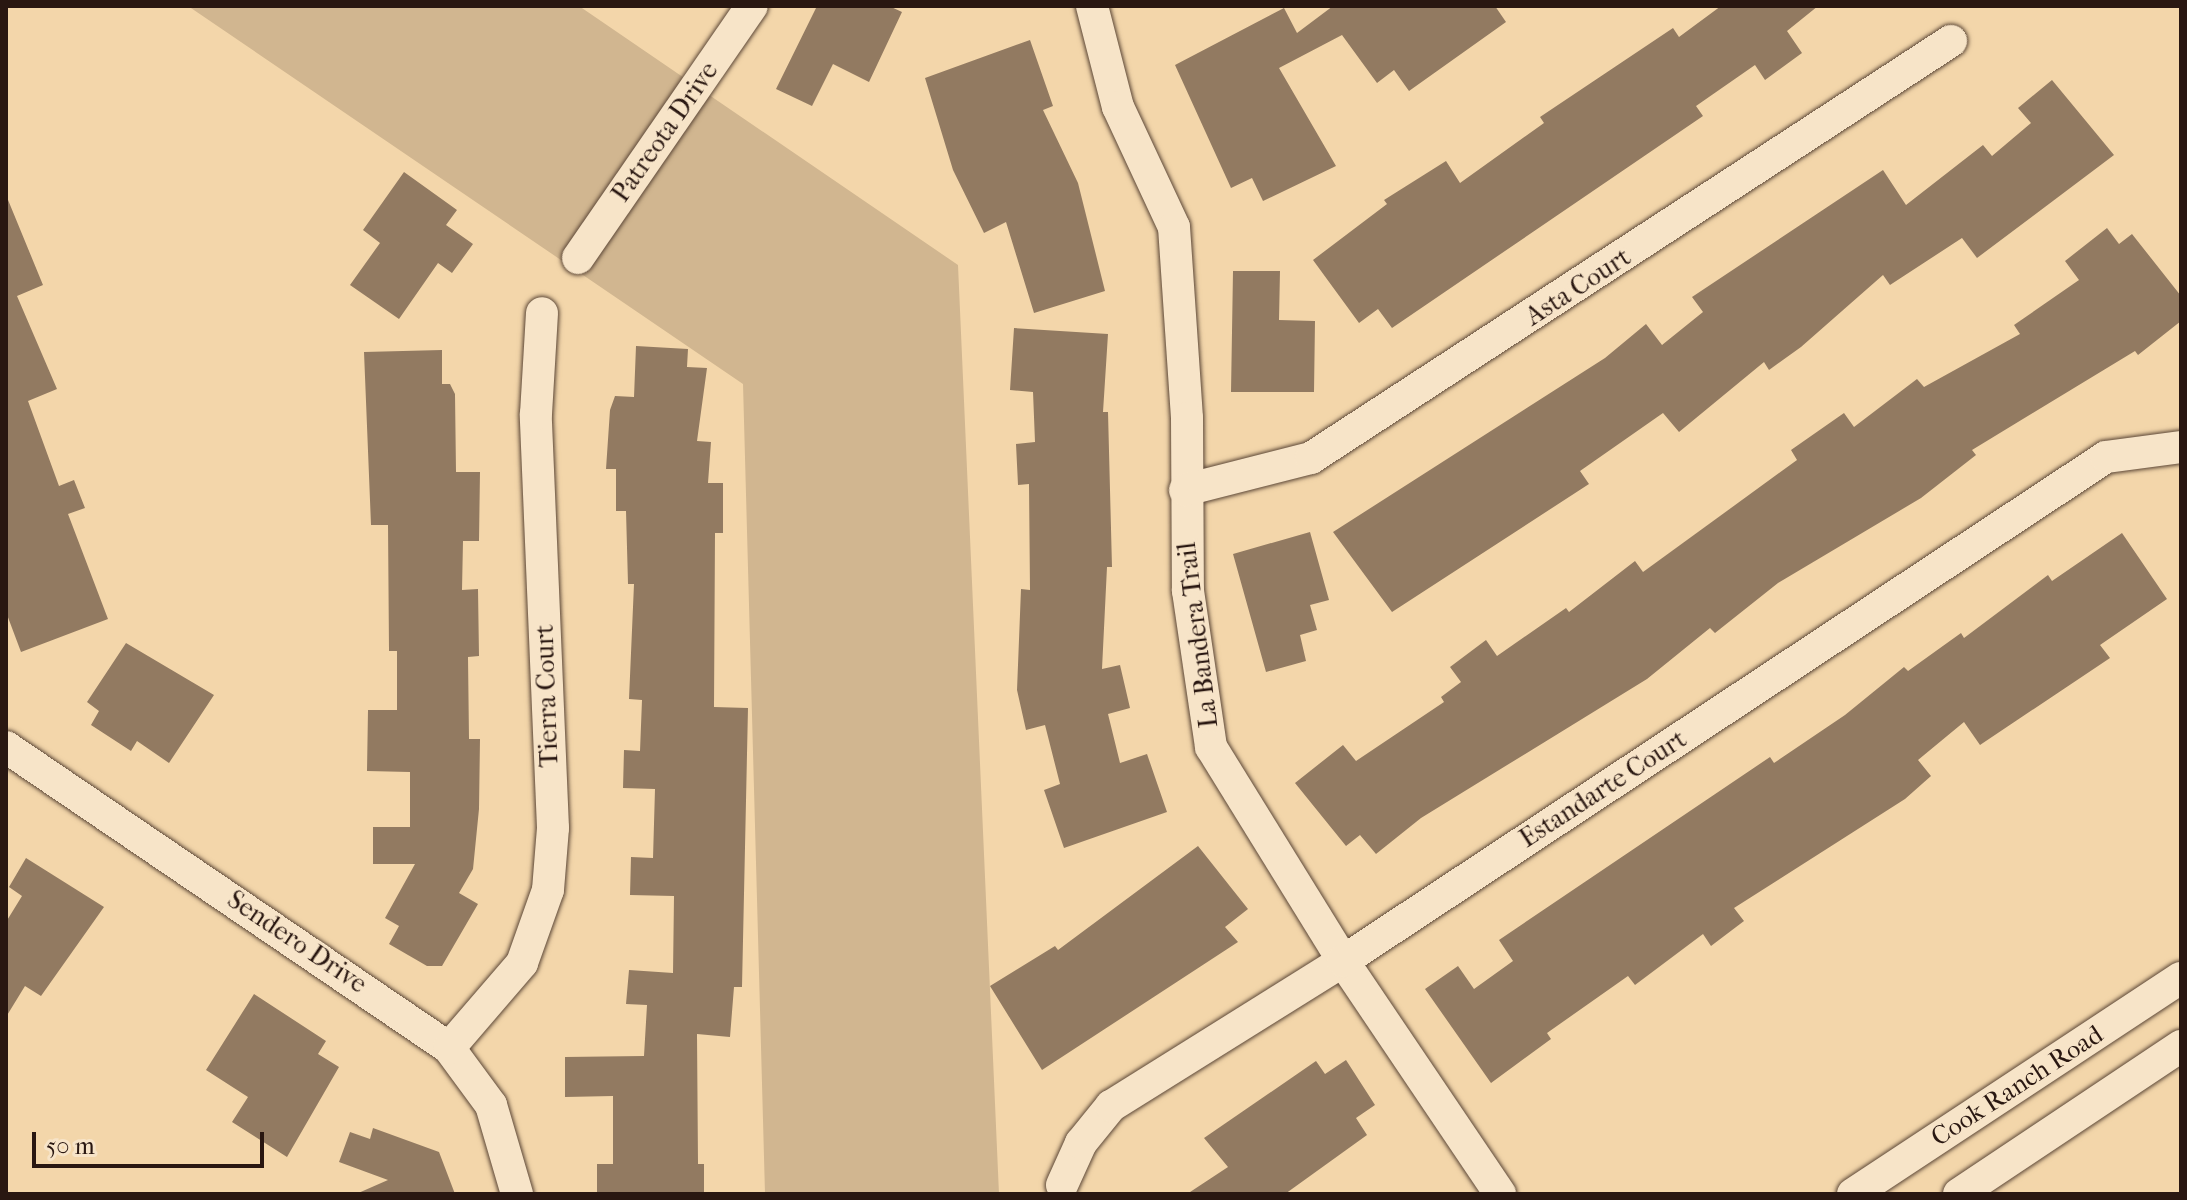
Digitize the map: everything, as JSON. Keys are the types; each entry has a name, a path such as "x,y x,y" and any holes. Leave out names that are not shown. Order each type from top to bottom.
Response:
{"street":[{"name":"Patreota Drive","path":"578,258 752,6"},
{"name":"La Bandera Trail","path":"1092,6 1118,107 1174,227 1187,418 1185,490 1188,591 1211,747 1343,961 1500,1194"},
{"name":"Asta Court","path":"1185,490 1311,458 1951,41"},
{"name":"Tierra Court","path":"449,1048 522,963 548,890 553,828 536,414 542,313"},
{"name":"Estandarte Court","path":"1062,1185 1081,1143 1111,1106 1343,961 2106,457 2181,447"},
{"name":"Sendero Drive","path":"6,747 449,1048 491,1105 517,1194"},
{"name":"Cook Ranch Road","path":"1853,1194 2181,978"},
{"path":"1959,1194 2181,1046"}],"shaded area":[{"path":"188,6 579,6 958,265 999,1194 765,1194 743,384"}],"building":[{"path":"817,6 889,6 902,12 869,82 833,64 812,106 776,89"},
{"path":"1333,6 1495,6 1506,22 1409,91 1394,70 1377,83 1342,35 1279,68 1336,166 1263,201 1252,178 1231,188 1175,65 1284,8 1297,33"},
{"path":"1721,6 1818,6 1787,31 1802,53 1765,80 1755,65 1696,106 1703,116 1392,328 1378,309 1359,323 1313,260 1387,204 1384,200 1446,161 1460,183 1544,123 1540,117 1673,28 1679,37"},
{"path":"1030,40 1053,106 1043,110 1078,183 1105,291 1034,313 1006,222 984,233 953,170 925,78"},
{"path":"2052,80 2114,155 1977,258 1962,238 1890,285 1883,275 1801,347 1769,370 1764,362 1679,432 1663,413 1580,471 1589,484 1392,612 1333,532 1605,358 1646,324 1662,345 1703,312 1692,297 1883,170 1906,205 1983,145 1992,156 2031,123 2018,108"},
{"path":"404,172 457,210 446,225 473,244 452,273 438,263 399,319 350,285 380,243 363,230"},
{"path":"6,195 43,285 17,296 57,389 28,401 59,486 74,480 85,508 68,514 108,619 21,652 6,612"},
{"path":"2107,228 2119,244 2132,234 2181,296 2181,321 2138,355 2135,351 1972,450 1976,455 1921,498 1778,583 1715,633 1710,628 1647,679 1421,818 1376,854 1360,835 1346,846 1295,783 1343,745 1356,761 1444,702 1441,697 1461,682 1450,667 1486,640 1497,656 1566,608 1569,612 1635,561 1643,572 1797,460 1791,450 1844,413 1854,427 1917,379 1924,387 2020,334 2014,325 2079,280 2065,261"},
{"path":"1233,271 1280,271 1279,320 1315,321 1314,392 1231,392"},
{"path":"1014,328 1108,334 1103,412 1108,412 1112,567 1107,567 1102,669 1120,665 1130,708 1108,714 1120,763 1147,754 1167,812 1064,848 1044,790 1060,784 1045,725 1026,730 1017,690 1021,589 1030,590 1029,484 1018,485 1016,444 1035,442 1033,392 1010,390"},
{"path":"636,346 688,349 687,367 707,368 697,441 711,442 708,483 723,483 723,533 715,533 714,707 748,708 742,987 734,987 730,1037 697,1034 698,1164 704,1164 704,1194 597,1194 597,1164 613,1164 613,1096 565,1097 565,1057 644,1056 647,1005 626,1004 629,970 673,973 674,896 630,895 631,857 653,858 655,789 623,788 624,750 640,751 642,700 629,699 634,584 628,584 626,511 616,511 616,469 606,469 610,410 615,396 634,397"},
{"path":"442,350 442,384 450,384 455,394 456,472 480,472 479,541 463,541 462,590 478,589 479,656 468,657 469,739 480,739 479,809 473,869 459,893 478,904 442,966 427,966 389,944 399,926 385,918 415,864 373,864 373,827 410,827 410,772 367,771 368,710 397,710 397,651 389,651 388,525 371,525 364,352"},
{"path":"1310,532 1329,600 1310,605 1317,630 1300,635 1306,661 1266,672 1233,554"},
{"path":"2122,533 2167,599 2100,645 2110,658 1980,745 1964,722 1918,760 1931,776 1905,799 1734,908 1744,921 1711,946 1703,934 1635,985 1628,976 1547,1033 1551,1039 1491,1083 1425,989 1458,966 1474,989 1513,961 1499,940 1770,757 1774,763 1845,715 1904,667 1908,671 1961,633 1964,638 2048,575 2052,581"},
{"path":"126,643 214,695 169,763 137,741 131,751 91,725 99,711 87,702"},
{"path":"1198,846 1248,909 1225,927 1238,942 1042,1070 990,986 1055,946 1058,950"},
{"path":"26,858 104,907 41,996 25,986 6,1017 6,922 22,896 9,887"},
{"path":"254,994 326,1041 318,1054 339,1067 287,1157 232,1122 248,1097 206,1070"},
{"path":"1346,1060 1375,1105 1356,1118 1367,1135 1285,1194 1187,1194 1228,1167 1204,1138 1316,1061 1325,1074"},
{"path":"373,1128 439,1152 455,1194 356,1194 388,1180 339,1162 350,1132 370,1139"}]}
